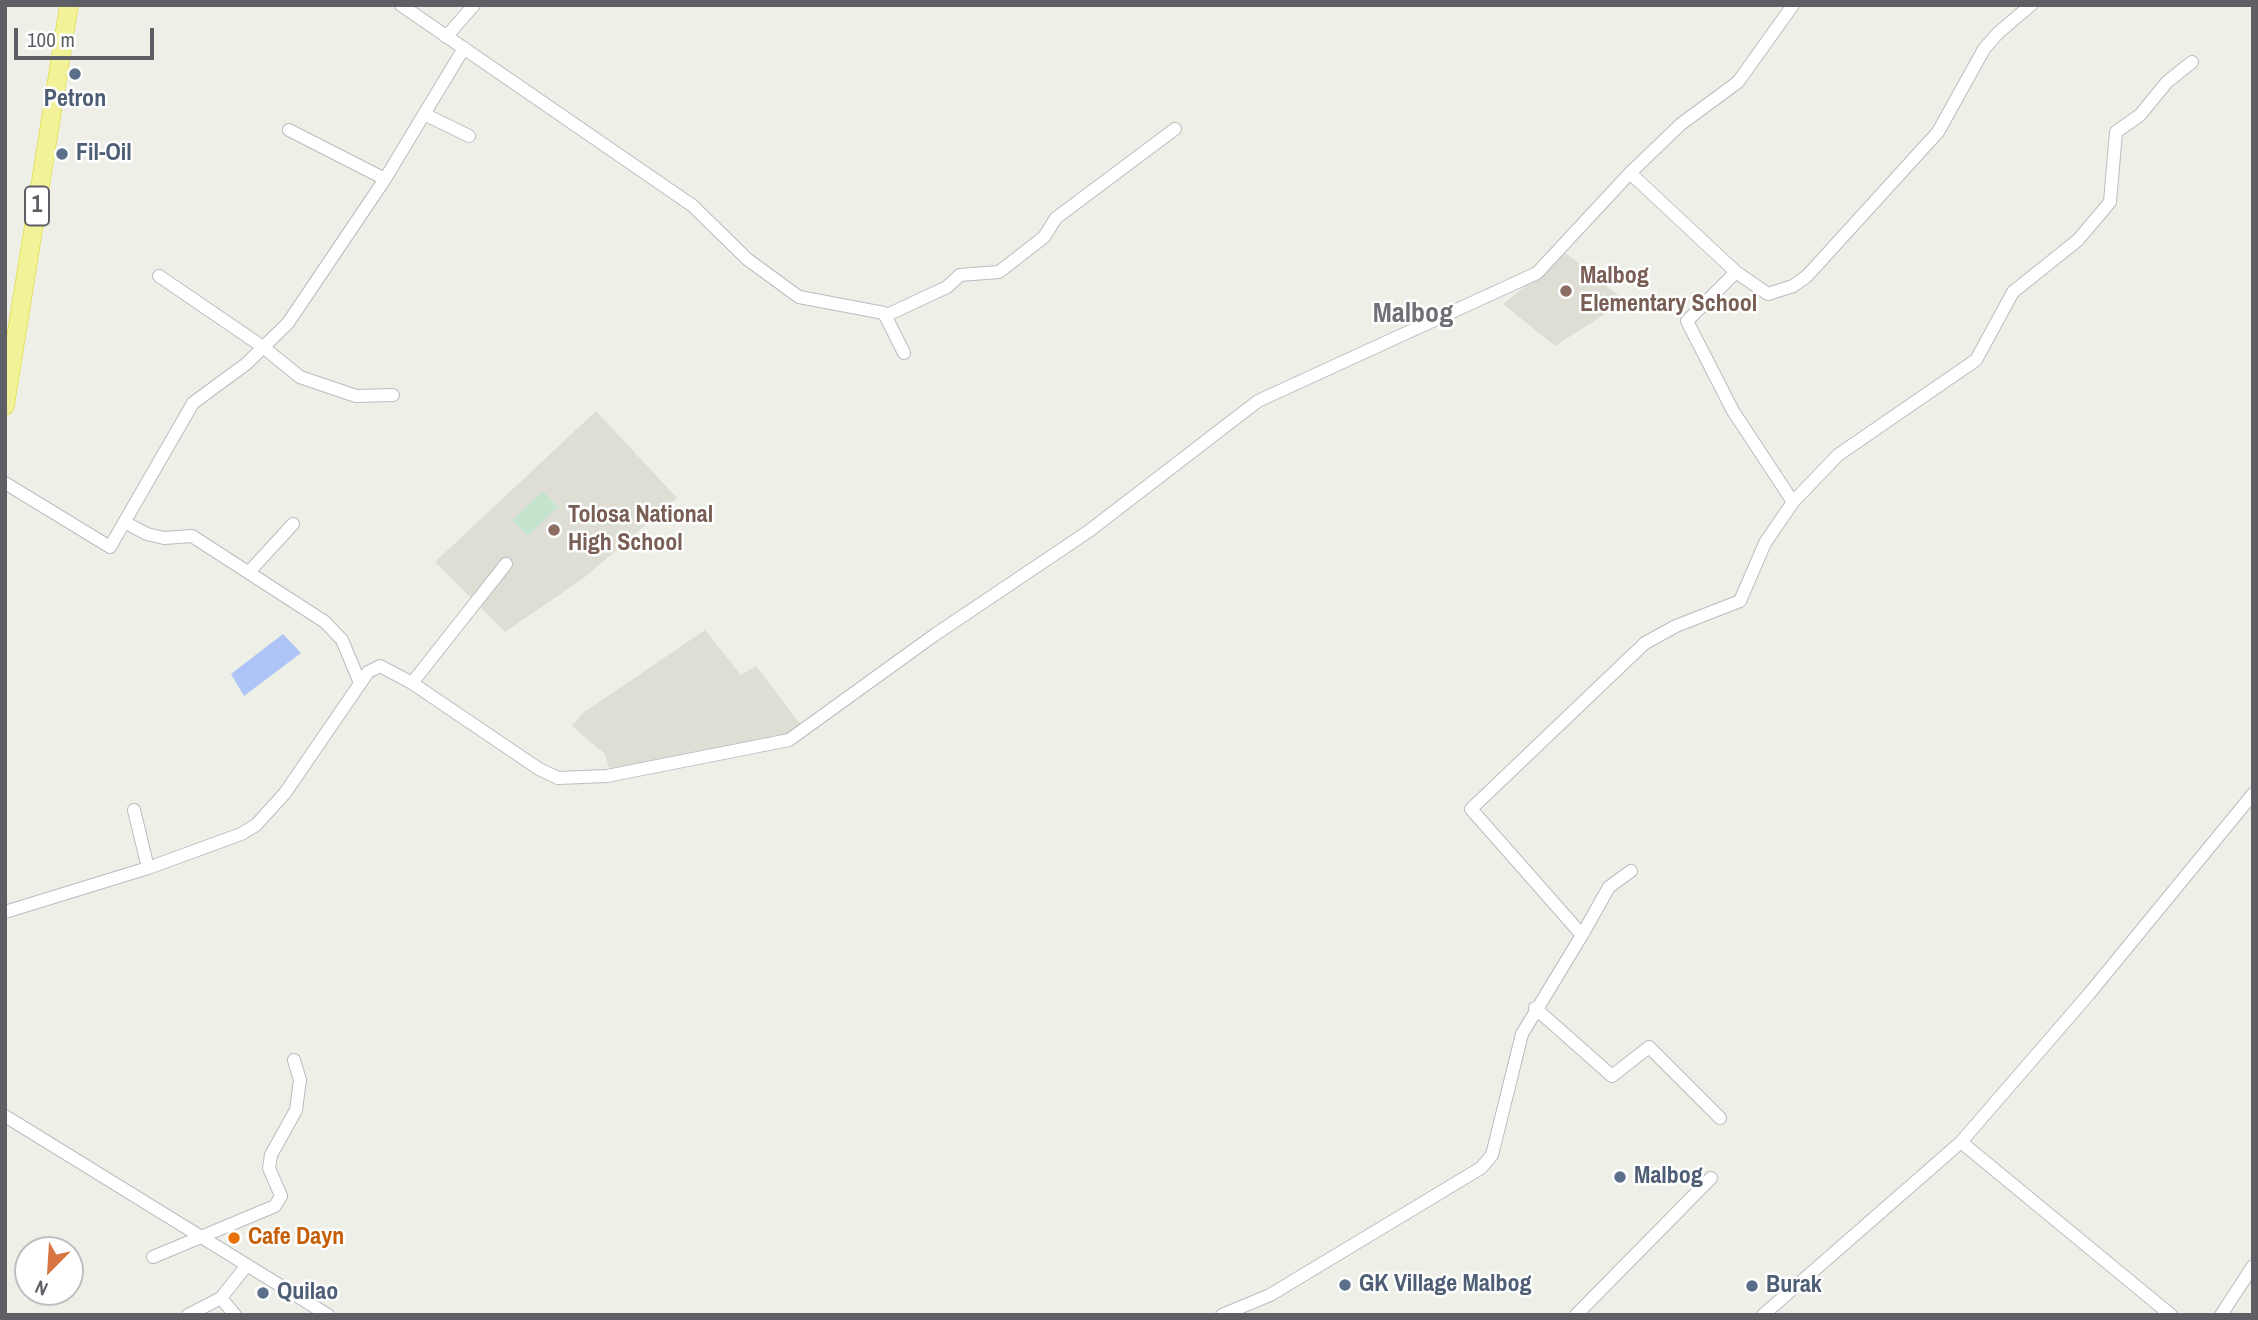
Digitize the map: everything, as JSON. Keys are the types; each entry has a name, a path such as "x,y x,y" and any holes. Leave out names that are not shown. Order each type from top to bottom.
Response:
{"highway":[{"name":"1","path":"5,406 69,5"}],"street":[{"path":"401,5 693,206 747,259 799,297 886,316 930,296 960,275 999,272 1044,237 1056,218 1175,129"},
{"path":"446,37 474,5"},
{"path":"5,912 148,868 241,834 256,825 285,793 368,672 380,666 412,683 539,769 558,778 607,776 789,740 933,636 1089,531 1258,401 1537,272 1630,173 1681,124 1738,82 1793,5"},
{"path":"1630,173 1736,272 1768,294 1793,286 1807,276 1938,132 1984,49 1998,33 2031,5"},
{"path":"5,483 110,547 193,403 246,364 288,323 385,178 464,48"},
{"path":"1582,935 1471,808 1645,643 1676,626 1740,601 1765,543 1793,502 1838,454 1976,360 2014,292 2078,240 2110,202 2116,132 2140,115 2167,82 2192,62"},
{"path":"424,114 469,136"},
{"path":"289,130 385,178"},
{"path":"1736,272 1687,321 1733,411 1793,502"},
{"path":"159,276 263,347 300,377 356,396 393,395"},
{"path":"886,316 904,353"},
{"path":"126,523 147,534 164,538 192,536 325,622 342,640 360,683"},
{"path":"248,572 292,524"},
{"path":"412,683 506,564"},
{"path":"1763,1315 1961,1142 2089,994 2253,794"},
{"path":"134,810 148,868"},
{"path":"1222,1315 1270,1294 1481,1168 1492,1156 1522,1034 1535,1008 1609,887 1631,871"},
{"path":"1535,1008 1612,1076 1649,1047 1720,1118"},
{"path":"153,1257 275,1206 281,1196 269,1168 271,1155 296,1111 300,1080 294,1060"},
{"path":"5,1116 328,1315"},
{"path":"1961,1142 2171,1315"},
{"path":"1576,1315 1711,1178"},
{"path":"188,1315 221,1298 247,1265"},
{"path":"2221,1315 2253,1266"},
{"path":"221,1298 235,1315"}],"shaded area":[{"name":"Malbog Elementary School","path":"1566,253 1625,301 1555,346 1503,304"},
{"name":"Tolosa National High School","path":"596,411 677,498 585,577 505,632 435,562"},
{"name":"Tolosa National High School","path":"705,630 741,675 756,666 801,725 787,736 610,771 605,754 572,726 583,713"}],"green space":[{"path":"543,491 558,507 528,536 512,520"}],"water":[{"path":"283,634 301,653 244,696 231,674"}],"place":[{"name":"Petron","path":"75,74"},
{"name":"Fil-Oil","path":"62,154"},
{"name":"Malbog Elementary School","path":"1566,291"},
{"name":"Tolosa National High School","path":"554,530"},
{"name":"Malbog","path":"1620,1177"},
{"name":"Cafe Dayn","path":"234,1238"},
{"name":"GK Village Malbog","path":"1345,1285"},
{"name":"Burak","path":"1752,1286"},
{"name":"Quilao","path":"263,1293"}],"district":[{"name":"Malbog","path":"1413,314"}]}
